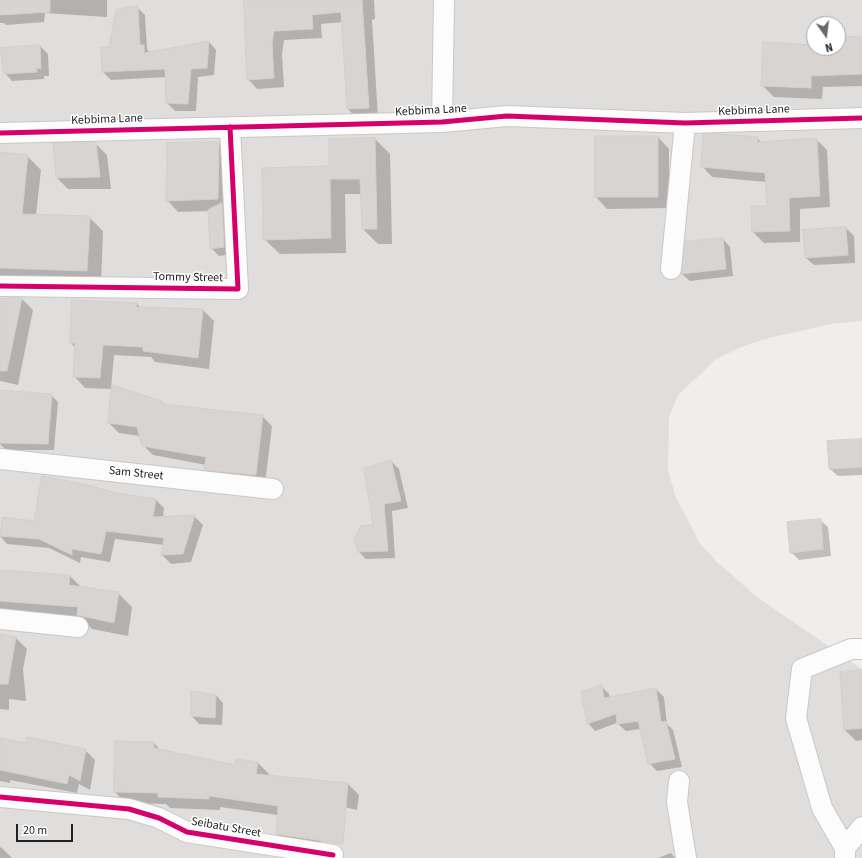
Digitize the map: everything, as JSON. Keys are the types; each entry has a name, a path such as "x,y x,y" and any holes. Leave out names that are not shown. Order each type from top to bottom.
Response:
{"street":[{"path":"442,122 444,0"},
{"name":"Kebbima Lane","path":"0,133 442,122 506,116 685,123 862,118"},
{"path":"670,269 685,123"},
{"name":"Tommy Street","path":"0,286 238,289 230,127"},
{"name":"Sam Street","path":"0,459 273,489"},
{"path":"0,619 78,627"},
{"path":"845,853 822,808 796,718 802,669 851,650 862,649"},
{"path":"679,781 677,802 686,858"},
{"name":"Seibatu Street","path":"0,796 129,809 159,818 188,832 334,855"},
{"path":"845,853 862,826"}],"shaded area":[{"path":"0,0 862,0 862,321 831,324 769,338 741,347 715,360 678,395 669,417 668,469 675,495 699,542 716,561 757,597 862,669 862,858 0,858"}],"building":[{"path":"0,0 50,0 50,12 0,15"},
{"path":"244,0 362,0 369,108 347,109 341,12 312,15 313,29 274,31 272,44 274,78 247,80"},
{"path":"138,6 140,45 144,45 144,53 209,41 207,68 191,69 188,104 166,103 165,69 102,72 101,47 109,47 116,10"},
{"path":"846,36 862,37 862,74 811,76 811,88 761,86 763,42 806,45 806,56 846,56"},
{"path":"40,45 41,69 37,68 37,72 4,74 0,48"},
{"path":"704,134 758,137 757,142 817,138 820,196 789,198 790,231 752,232 751,206 767,206 765,173 701,167"},
{"path":"595,136 658,136 658,197 595,197"},
{"path":"375,138 377,229 362,229 360,179 330,179 331,238 263,240 262,168 329,166 329,139"},
{"path":"96,142 100,177 56,178 53,143"},
{"path":"219,142 218,199 166,201 167,143"},
{"path":"0,152 28,155 22,214 90,216 87,271 0,268"},
{"path":"222,203 224,247 210,249 208,210"},
{"path":"846,227 848,255 805,258 803,230"},
{"path":"723,238 726,269 681,274 685,242"},
{"path":"22,298 7,371 0,371 0,299"},
{"path":"72,300 138,303 136,307 203,309 198,358 143,351 143,347 103,345 100,378 73,377 75,343 70,343"},
{"path":"112,385 162,401 162,404 263,415 256,475 204,470 206,457 142,446 137,427 108,423"},
{"path":"0,390 52,394 48,444 0,443"},
{"path":"862,439 862,467 829,469 827,441"},
{"path":"391,460 401,501 384,504 388,551 358,552 354,539 361,526 373,524 364,469"},
{"path":"42,476 92,486 117,493 156,499 153,517 195,515 183,554 161,555 164,538 106,531 101,554 72,549 72,555 39,539 0,536 2,517 34,521"},
{"path":"821,519 823,549 790,553 787,522"},
{"path":"0,570 70,575 69,585 119,592 114,623 77,615 78,607 0,601"},
{"path":"0,634 16,637 8,684 0,684"},
{"path":"862,670 862,728 844,730 840,672"},
{"path":"602,685 604,698 656,688 661,722 666,721 675,759 648,764 638,721 617,724 616,714 587,724 581,692"},
{"path":"191,691 216,695 215,718 191,716"},
{"path":"27,737 86,749 80,781 69,775 67,784 0,770 0,738 25,743"},
{"path":"115,741 154,742 154,748 235,765 236,759 258,762 256,774 348,783 343,844 276,834 278,806 209,796 209,799 158,797 158,793 114,792"}],"cycle path":[{"path":"0,133 442,122 507,116 685,123 862,118"},
{"path":"0,286 238,289 230,127"},
{"path":"0,797 129,809 159,818 187,832 333,855"}]}
